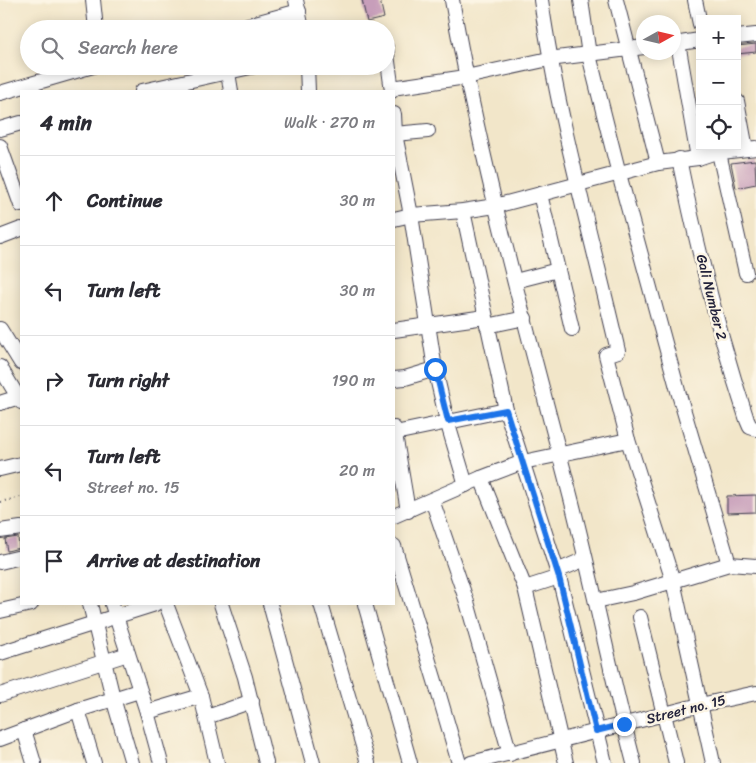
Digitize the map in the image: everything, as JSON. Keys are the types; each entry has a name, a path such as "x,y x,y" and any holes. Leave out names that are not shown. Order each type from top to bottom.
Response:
{"street":[{"path":"93,0 95,20"},
{"path":"452,0 466,77 495,206 560,455 634,763"},
{"path":"541,0 549,59 618,350 606,354 628,440 673,581 713,763"},
{"path":"581,0 589,55 619,174 729,564"},
{"path":"616,0 658,163"},
{"path":"695,0 702,15"},
{"path":"258,20 297,5 300,20"},
{"path":"741,37 756,35"},
{"path":"681,43 696,41"},
{"path":"390,75 392,90 466,77 549,59 636,48"},
{"path":"679,60 698,158"},
{"path":"0,93 62,75"},
{"path":"147,90 218,75"},
{"path":"228,75 231,90"},
{"path":"307,75 308,90"},
{"path":"395,219 411,215 463,211 495,206 658,163 698,158 714,152 719,153 751,148 738,105"},
{"path":"0,129 20,122"},
{"path":"428,131 395,134 411,215 435,369 466,485"},
{"path":"0,146 17,184 20,200"},
{"path":"719,153 746,273"},
{"name":"Gali Number 2","path":"679,159 726,354 746,420 750,426 756,429"},
{"path":"540,194 572,329"},
{"path":"463,211 506,410 558,574 605,763"},
{"path":"0,237 20,229"},
{"path":"515,282 558,270"},
{"path":"395,330 429,325 524,318"},
{"path":"0,329 20,359"},
{"path":"0,404 20,399 1,370 20,360"},
{"path":"395,379 405,378 435,369"},
{"path":"395,431 506,410"},
{"path":"395,437 408,511"},
{"path":"395,516 523,462 628,440"},
{"path":"0,470 20,464"},
{"path":"481,478 525,588 566,763"},
{"path":"432,500 467,602 510,754"},
{"path":"0,531 20,528"},
{"path":"395,549 436,681 458,763"},
{"path":"0,562 20,557"},
{"path":"525,588 558,574 585,559"},
{"path":"596,601 729,564 756,566"},
{"path":"0,611 27,605"},
{"path":"90,605 113,698 132,763"},
{"path":"0,652 94,622 114,610 148,605"},
{"path":"166,605 201,696 217,763"},
{"path":"221,605 233,635 252,701 266,763"},
{"path":"270,605 313,763"},
{"path":"321,605 368,763"},
{"path":"366,605 410,763"},
{"path":"114,610 147,712 160,763"},
{"path":"640,617 676,763"},
{"path":"0,695 128,654"},
{"path":"0,740 78,710 139,691"},
{"name":"Street no. 15","path":"470,763 700,705 756,694"},
{"path":"147,712 201,696"},
{"path":"207,717 252,701"},
{"path":"78,710 94,763"},
{"path":"24,730 30,762"}],"path":[{"path":"0,502 20,496"}],"building":[{"path":"362,0 380,0 384,18 367,20"},
{"path":"756,44 756,52 741,54 741,46"},
{"path":"755,160 756,184 736,188 731,163"},
{"path":"756,495 756,512 727,513 727,496"},
{"path":"18,537 19,548 7,551 5,539"}],"route":[{"path":"435,369 448,421 506,410 559,577 596,731 624,724"}]}
